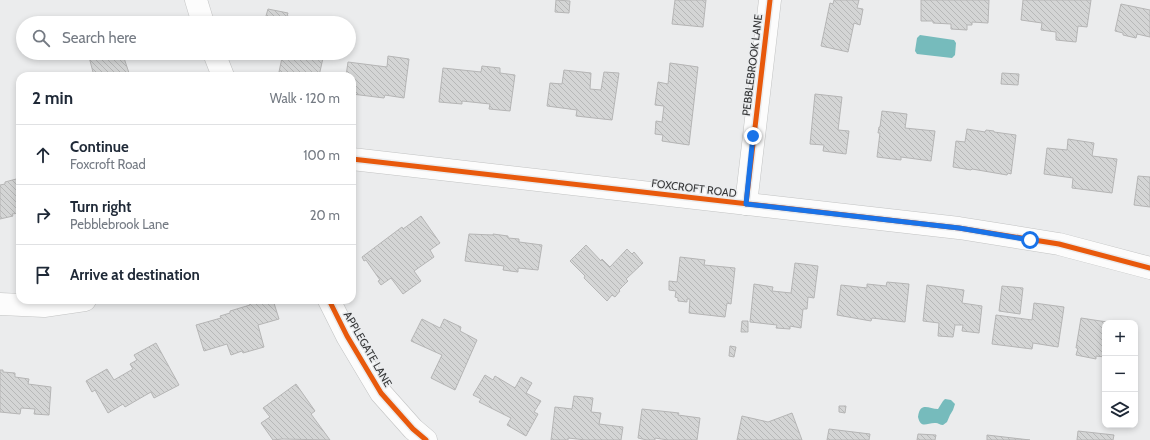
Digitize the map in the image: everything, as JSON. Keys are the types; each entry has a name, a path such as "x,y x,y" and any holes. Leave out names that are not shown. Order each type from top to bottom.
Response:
{"street":[{"path":"196,0 201,16"},
{"name":"PEBBLEBROOK LANE","path":"746,204 770,0"},
{"path":"217,60 221,72"},
{"name":"FOXCROFT ROAD","path":"356,159 959,228 1059,244 1150,268"},
{"path":"0,304 44,306 58,304"},
{"name":"APPLEGATE LANE","path":"331,304 347,336 381,393 413,429 426,440"}],"water":[{"path":"920,35 954,40 956,43 955,55 952,58 917,54 915,51 917,38"},
{"path":"945,399 951,400 955,404 947,422 943,425 936,423 923,424 919,421 919,412 923,407 938,409"}],"building":[{"path":"556,0 570,1 569,13 555,12"},
{"path":"675,0 706,0 703,27 672,24"},
{"path":"834,0 859,0 857,8 863,9 860,25 854,23 848,52 821,46 830,3 833,4"},
{"path":"921,0 989,0 988,23 972,22 972,25 967,25 967,30 951,29 951,24 921,21"},
{"path":"1023,0 1091,0 1087,27 1078,26 1076,42 1056,40 1056,32 1041,30 1042,23 1021,20"},
{"path":"1121,4 1150,10 1150,37 1137,34 1136,38 1123,35 1123,33 1115,31"},
{"path":"268,9 288,13 287,16 266,16"},
{"path":"388,56 409,59 404,98 385,95 384,98 356,94 356,72 347,72 348,62 387,67"},
{"path":"90,60 125,60 129,72 93,72"},
{"path":"282,60 323,60 320,72 279,72"},
{"path":"670,63 698,67 689,145 662,141 663,135 655,134 656,121 662,122 664,106 655,105 658,82 668,84"},
{"path":"482,66 500,68 500,73 515,75 510,111 489,109 490,104 462,101 462,104 439,102 443,68 481,72"},
{"path":"564,70 591,73 590,89 601,90 604,72 619,73 612,120 576,116 577,110 547,106 550,83 562,84"},
{"path":"1002,73 1019,74 1018,85 1001,84"},
{"path":"815,94 842,97 838,130 849,131 846,154 823,151 824,145 810,144"},
{"path":"882,111 907,114 905,128 935,131 931,161 901,157 901,160 877,157 880,133 878,133"},
{"path":"967,129 985,132 986,130 1016,135 1011,174 1008,173 1007,175 953,167 956,141 965,142"},
{"path":"1068,139 1094,143 1092,156 1117,159 1112,193 1072,188 1073,178 1044,174 1047,148 1067,150"},
{"path":"1138,176 1150,177 1150,207 1134,205"},
{"path":"16,179 16,214 12,214 13,216 0,219 0,185 5,184 5,182"},
{"path":"421,216 440,243 430,250 434,257 414,271 421,281 403,294 391,278 381,285 378,281 380,280 366,260 364,261 362,257 402,227 403,229"},
{"path":"469,234 493,234 508,236 508,238 519,239 519,242 542,245 538,270 518,268 518,272 503,270 504,266 465,261"},
{"path":"586,245 601,261 602,259 610,267 627,249 632,254 634,252 643,263 626,279 628,281 619,290 620,291 615,297 612,295 607,301 584,278 585,276 570,261"},
{"path":"680,257 705,260 704,265 735,268 731,304 727,303 725,317 689,313 690,299 687,299 687,302 678,301 678,298 675,297 676,291 669,290 669,281 677,282"},
{"path":"795,263 818,266 814,298 808,297 807,309 803,309 801,328 790,326 790,329 776,328 777,325 750,322 754,284 773,287 772,291 791,293"},
{"path":"887,282 909,284 905,322 872,318 871,321 837,315 841,285 867,288 867,284 886,286"},
{"path":"927,285 964,290 962,303 982,306 979,333 962,331 963,325 955,325 953,337 938,336 939,323 923,321"},
{"path":"1002,286 1023,288 1020,314 999,311"},
{"path":"1034,303 1064,307 1058,347 1033,343 1032,349 992,344 996,315 1032,320"},
{"path":"274,304 279,319 258,325 264,347 243,353 242,351 231,355 227,344 204,351 196,325 221,318 220,316 230,313 230,311 250,305"},
{"path":"1081,318 1102,321 1102,357 1096,356 1096,359 1076,355 1078,348 1076,348"},
{"path":"422,319 440,328 444,319 461,327 460,331 477,340 455,390 431,378 442,355 411,341"},
{"path":"742,321 748,321 748,332 741,332"},
{"path":"156,343 179,385 154,398 151,392 125,407 123,404 108,413 95,390 92,392 86,381 107,369 114,380 133,369 130,364 137,360 134,355"},
{"path":"730,346 736,347 734,357 729,356"},
{"path":"0,370 3,370 3,372 15,373 15,377 29,379 28,384 51,387 49,415 34,414 35,409 21,408 20,414 0,412"},
{"path":"485,375 493,380 495,376 515,388 521,377 532,383 526,393 541,401 534,412 538,414 526,436 507,425 511,418 479,402 481,399 473,395"},
{"path":"296,384 315,411 311,414 330,440 273,440 261,423 270,417 263,408"},
{"path":"574,396 593,398 591,412 601,413 599,424 623,427 621,440 586,440 568,438 568,440 551,440 555,407 572,409"},
{"path":"839,406 846,406 845,413 839,412"},
{"path":"642,409 679,413 678,415 700,418 697,440 668,440 655,438 655,440 647,440 638,438"},
{"path":"792,413 802,440 737,440 742,416 768,422"},
{"path":"829,429 870,434 869,440 827,440"},
{"path":"1078,431 1114,435 1113,440 1077,440"},
{"path":"918,434 936,435 935,440 917,440"},
{"path":"987,435 1030,440 987,440"}],"cycle path":[{"path":"746,204 770,0"},
{"path":"356,159 959,228 1059,244 1150,268"},
{"path":"331,304 347,336 381,393 413,429 426,440"}],"route":[{"path":"753,136 746,204 959,228 1030,240"}]}
